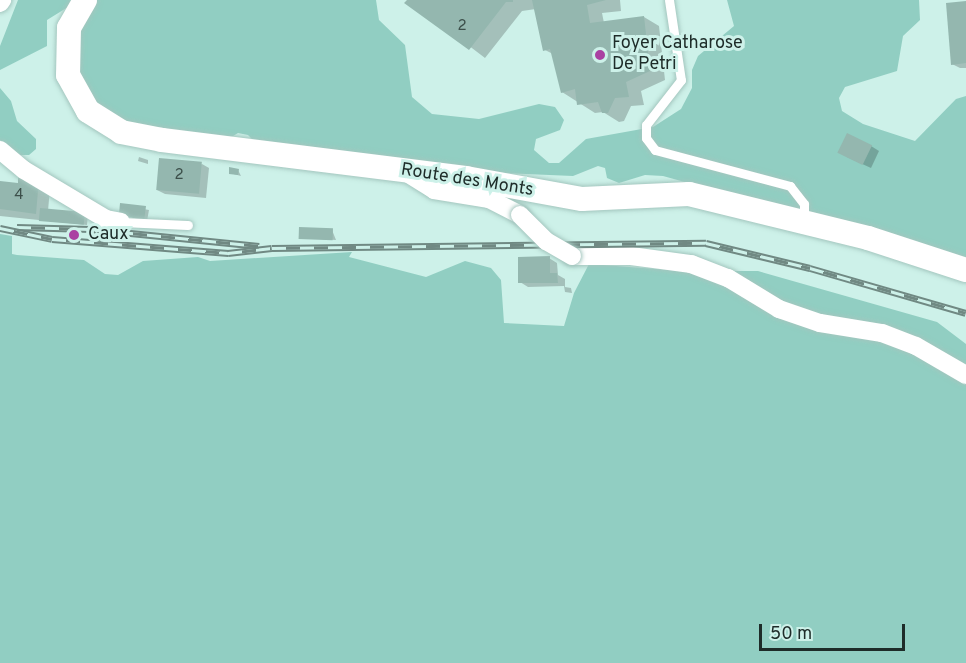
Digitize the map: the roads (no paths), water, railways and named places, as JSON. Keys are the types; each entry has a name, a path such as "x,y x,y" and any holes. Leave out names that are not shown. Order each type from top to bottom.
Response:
{"street":[{"name":"Route des Monts","path":"85,0 69,28 68,75 83,105 105,124 162,141 404,171 582,198 689,194 868,238 966,270"},
{"path":"0,150 24,170 106,219 121,222"},
{"path":"404,171 434,190 489,200 520,215 546,241 572,255 631,256 691,264 728,278 779,309 820,323 882,333 916,346 966,375"}],"lane":[{"path":"669,0 681,80 676,91 646,125 646,138 655,150 790,186 804,204 804,223"},
{"path":"121,222 188,225"}],"railway":[{"path":"17,227 91,229 259,246"},
{"path":"0,228 52,239 228,253 272,248 706,243 810,268 966,313"}],"place":[{"name":"Foyer Catharose De Petri","path":"600,55"},
{"name":"Caux","path":"74,235"}]}
